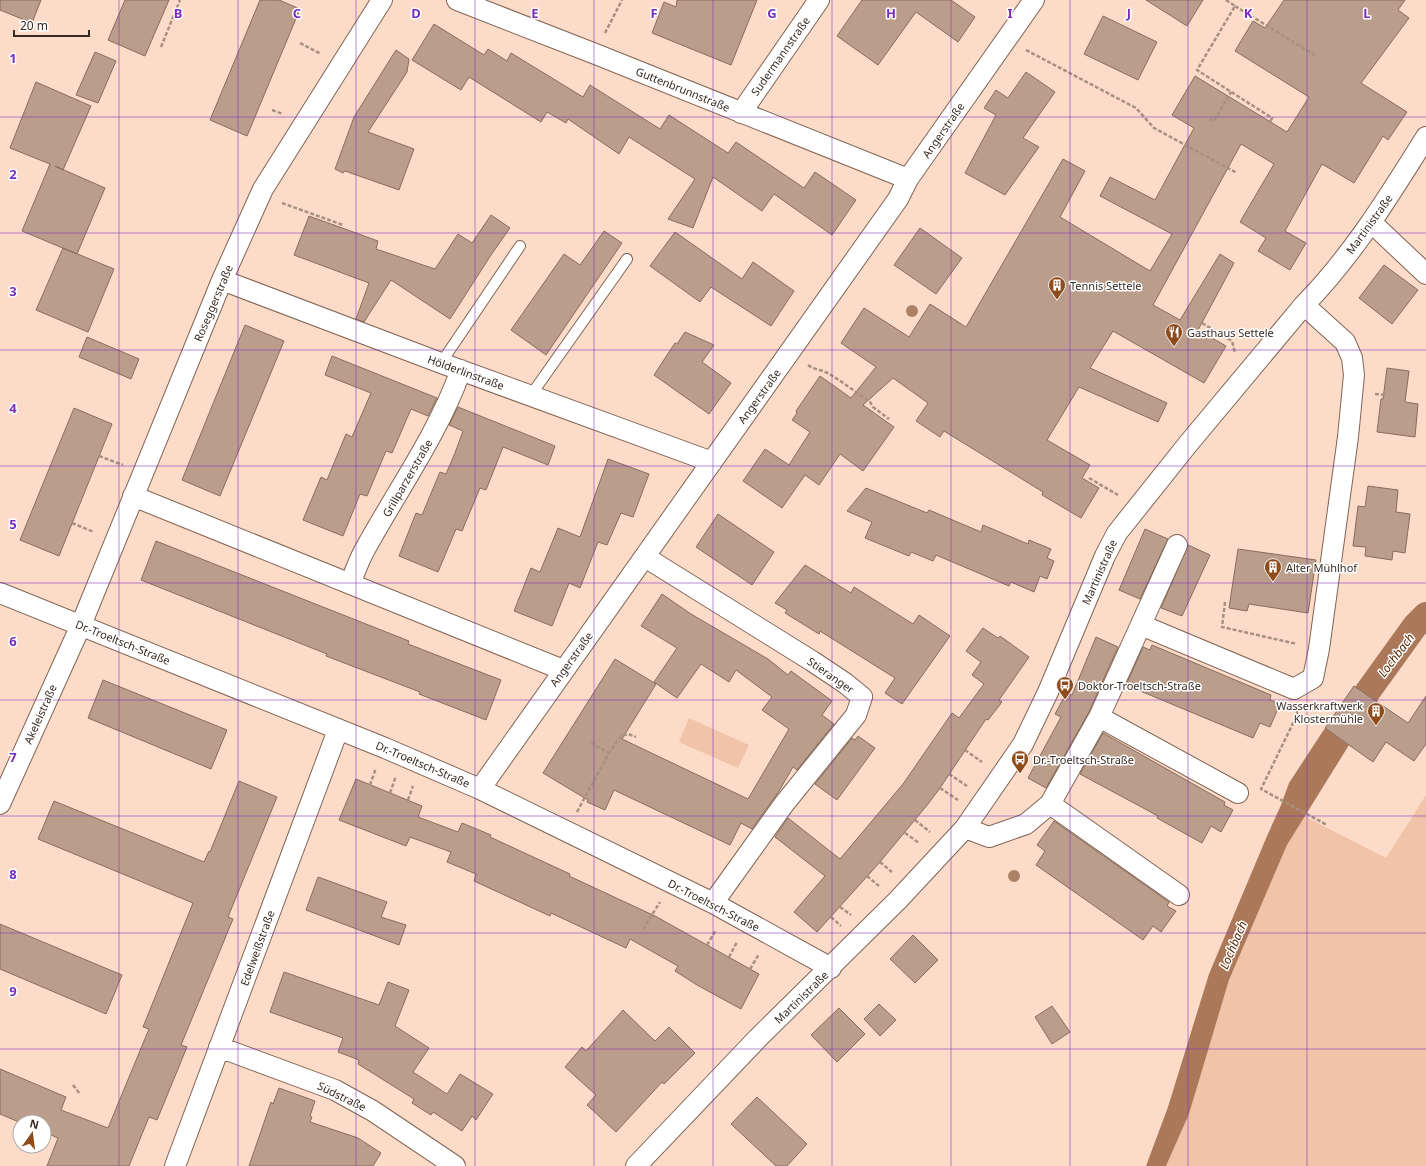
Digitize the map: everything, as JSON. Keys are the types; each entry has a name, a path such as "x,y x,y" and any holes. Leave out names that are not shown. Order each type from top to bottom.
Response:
{"street":[{"name":"Roseggerstraße","path":"81,625 222,280 264,189 382,0"},
{"name":"Guttenbrunnstraße","path":"457,0 908,179"},
{"name":"Sudermannstraße","path":"741,113 819,0"},
{"name":"Angerstraße","path":"480,789 898,199 908,179 1034,0"},
{"name":"Martinistraße","path":"636,1166 758,1038 831,968 898,900 965,828 1023,744 1048,692 1104,556 1117,533 1188,444 1304,305 1317,292 1372,223 1426,137"},
{"path":"1372,223 1426,274"},
{"name":"Hölderlinstraße","path":"222,280 441,363 712,462"},
{"path":"1141,625 1294,689 1313,678 1319,649 1348,436 1354,375 1352,358 1345,342 1304,305"},
{"name":"Grillparzerstraße","path":"350,584 363,554 425,448 452,393 461,370"},
{"path":"133,496 563,670"},
{"path":"965,828 989,837 1026,824 1050,804 1099,717 1177,545"},
{"name":"Stieranger","path":"645,557 812,661 845,683 862,697 856,714 784,804 713,903"},
{"name":"Dr.-Troeltsch-Straße","path":"0,593 384,748 480,789 713,903 831,968"},
{"name":"Akeleistraße","path":"0,804 81,625"},
{"path":"1099,717 1238,793"},
{"name":"Edelweißstraße","path":"174,1166 338,730"},
{"path":"1050,804 1179,895"},
{"name":"Südstraße","path":"219,1047 335,1090 373,1111 455,1166"}],"lane":[{"path":"441,363 520,246"},
{"path":"531,395 627,259"}],"path":[{"path":"161,47 180,0"},
{"path":"598,55 605,32 622,0"},
{"path":"1226,0 1316,56"},
{"path":"1236,6 1197,70 1272,118 1270,122"},
{"path":"1006,40 1136,108 1154,128 1237,173"},
{"path":"1209,119 1214,121 1231,92"},
{"path":"1217,106 1221,109"},
{"path":"1254,113 1257,108"},
{"path":"261,196 343,225"},
{"path":"1202,323 1230,340"},
{"path":"790,352 812,368 820,369 830,374 870,402 873,407 889,418"},
{"path":"99,456 127,466"},
{"path":"1089,478 1137,507"},
{"path":"72,523 99,534"},
{"path":"1225,602 1222,627 1319,649"},
{"path":"1294,689 1297,715 1261,789 1326,825"},
{"path":"566,831 608,753 621,736 628,734 636,737"},
{"path":"591,743 608,753"},
{"path":"643,929 672,883"},
{"path":"73,1085 80,1094"}],"shaded area":[{"path":"689,718 749,745 738,768 679,742"},
{"path":"1426,795 1426,1166 1166,1166 1189,1114 1229,980 1287,845 1304,816 1386,858"}],"water":[{"path":"1325,728 1349,745 1287,845 1229,980 1189,1114 1166,1166 1146,1166 1168,1107 1209,974 1289,783"}],"building":[{"path":"0,0 41,0 32,23 0,10"},
{"path":"125,0 169,0 145,56 108,40"},
{"path":"260,0 279,0 300,9 247,136 210,120"},
{"path":"677,0 757,0 731,65 652,33 664,2 676,7"},
{"path":"862,0 951,0 975,17 958,42 916,12 878,65 837,36"},
{"path":"1146,0 1203,0 1187,26"},
{"path":"1284,0 1405,0 1398,10 1409,18 1361,83 1407,112 1388,140 1383,136 1354,183 1322,164 1285,231 1306,243 1290,270 1258,251 1266,238 1240,222 1274,164 1241,144 1153,305 1180,320 1220,254 1234,263 1198,330 1226,346 1204,383 1113,331 1090,368 1167,403 1158,422 1079,387 1047,440 1090,465 1082,478 1099,488 1081,518 1042,495 1043,492 944,431 940,437 916,421 928,403 893,378 863,405 894,427 863,471 840,454 819,485 805,475 782,508 743,481 765,449 789,465 810,432 792,420 797,413 796,411 820,376 851,398 876,367 841,343 864,308 909,337 930,304 966,327 1063,159 1085,171 1060,217 1150,271 1172,234 1100,196 1110,177 1155,200 1194,128 1172,115 1195,76 1287,132 1309,97 1235,51 1253,21 1265,28"},
{"path":"1103,16 1157,42 1138,80 1084,54"},
{"path":"434,24 484,55 488,49 507,61 511,53 583,97 590,85 660,129 669,115 728,153 736,142 804,188 815,172 856,200 832,235 774,194 762,211 713,177 693,228 668,219 695,179 629,137 619,154 568,119 566,123 547,112 541,122 469,77 461,90 412,60"},
{"path":"396,50 409,59 407,72 368,132 414,149 399,190 345,171 343,173 335,169 354,117"},
{"path":"95,52 116,61 98,103 76,95"},
{"path":"1026,72 1055,92 1023,138 1039,147 1005,195 965,173 996,115 984,108 996,90 1008,98"},
{"path":"36,82 91,106 63,170 105,188 77,254 22,231 50,164 10,148"},
{"path":"491,215 510,228 450,319 391,280 364,322 356,319 369,283 294,255 309,216 378,241 376,249 435,269 458,234 472,243"},
{"path":"920,228 962,258 936,294 894,265"},
{"path":"604,231 622,243 546,355 511,330 564,254 580,265"},
{"path":"675,232 742,279 753,262 794,291 771,326 711,287 700,302 650,266"},
{"path":"63,248 114,269 88,332 36,310"},
{"path":"1384,265 1418,290 1392,324 1359,298"},
{"path":"245,325 284,341 220,496 182,480"},
{"path":"685,332 714,345 702,362 731,383 709,414 654,375 675,343 677,344"},
{"path":"87,337 139,359 131,379 79,357"},
{"path":"332,356 437,398 428,416 411,409 392,453 386,451 367,496 360,494 343,536 303,520 321,477 327,480 346,434 352,437 371,393 325,375"},
{"path":"1387,368 1409,371 1405,402 1418,404 1415,437 1377,432"},
{"path":"458,407 555,446 548,465 503,447 486,490 480,488 462,531 456,529 438,572 399,556 416,513 422,515 440,472 446,474 455,453 463,431 449,425"},
{"path":"74,408 112,424 59,556 20,540"},
{"path":"608,459 649,474 633,517 621,513 607,545 598,542 580,588 569,583 552,626 514,611 531,568 540,572 558,528 580,537"},
{"path":"1368,486 1398,490 1396,512 1410,514 1405,553 1393,551 1392,560 1365,556 1366,547 1353,546 1358,506 1365,507"},
{"path":"866,488 927,513 929,510 981,532 983,525 1028,544 1029,540 1051,549 1047,558 1054,561 1047,579 1040,576 1034,592 1011,582 1009,586 936,555 933,561 911,552 909,556 865,538 872,522 847,511"},
{"path":"718,514 774,552 752,585 696,547"},
{"path":"1145,529 1168,539 1140,599 1119,590"},
{"path":"156,541 409,641 408,644 501,680 486,720 419,694 420,692 326,656 327,654 141,580"},
{"path":"1188,545 1210,555 1182,616 1161,608"},
{"name":"Alter Mühlhof","path":"1238,549 1316,560 1308,613 1249,604 1247,611 1229,608"},
{"path":"805,565 851,593 854,587 913,624 919,615 950,636 902,704 885,693 895,678 820,631 819,634 785,613 787,610 775,603"},
{"path":"662,594 691,614 768,659 788,675 791,671 832,701 822,715 834,724 797,770 793,767 779,791 752,829 741,823 730,845 614,790 605,810 587,802 588,800 543,773 615,659 656,684 622,739 748,799 789,729 762,710 772,697 736,670 729,682 701,664 677,698 654,682 677,648 641,626"},
{"path":"983,628 998,638 1000,636 1029,657 999,700 1002,702 988,720 986,719 928,804 880,862 817,932 794,912 825,876 775,837 788,818 840,859 903,784 952,713 959,718 984,684 972,675 981,662 966,651"},
{"path":"1096,637 1118,647 1089,712 1046,788 1028,778 1061,717 1055,714 1067,692 1072,695"},
{"path":"1152,645 1271,695 1270,700 1280,704 1270,727 1260,723 1253,738 1126,685 1143,647 1150,650"},
{"path":"103,680 227,730 211,769 88,718"},
{"name":"Wasserkraftwerk Klostermühle","path":"1354,686 1408,723 1426,696 1426,744 1414,761 1386,742 1373,762 1325,728"},
{"path":"1103,733 1225,802 1224,805 1233,810 1221,832 1211,826 1202,843 1157,818 1158,816 1080,774"},
{"path":"858,736 875,748 837,800 815,784 852,738 855,740"},
{"path":"356,779 422,806 418,817 458,832 462,823 491,835 490,837 655,916 759,974 741,1009 697,985 675,971 678,966 630,939 626,948 551,913 550,916 474,881 476,874 447,862 451,852 410,837 406,846 339,820"},
{"path":"239,781 277,797 228,917 233,919 181,1045 187,1047 157,1120 149,1117 129,1166 47,1166 58,1138 52,1135 52,1114 12,1114 12,1119 0,1114 0,1069 66,1097 61,1110 108,1128 149,1029 143,1027 193,903 38,839 54,801 204,862 209,851 210,852"},
{"path":"1054,821 1169,902 1167,906 1176,911 1161,932 1153,926 1143,940 1036,865 1045,851 1037,845"},
{"path":"318,877 387,902 381,917 406,925 399,945 306,910"},
{"path":"0,924 122,975 106,1014 0,969"},
{"path":"913,935 938,960 915,983 890,959"},
{"path":"284,972 379,1005 388,982 409,990 395,1026 429,1048 413,1072 447,1094 460,1074 493,1094 476,1120 472,1116 462,1131 433,1112 431,1115 412,1103 414,1099 358,1064 359,1060 338,1052 343,1038 270,1012"},
{"path":"879,1004 896,1020 880,1036 864,1019"},
{"path":"1052,1006 1070,1032 1052,1044 1035,1017"},
{"path":"839,1008 865,1034 837,1062 811,1035"},
{"path":"623,1010 655,1041 669,1027 695,1053 664,1084 662,1082 616,1132 587,1105 596,1095 565,1067 582,1047 586,1051"},
{"path":"279,1088 315,1101 310,1116 312,1117 310,1122 358,1138 381,1153 373,1166 249,1166 271,1102 273,1104"},
{"path":"757,1097 807,1144 787,1166 776,1166 731,1124"}],"waterway":[{"name":"Lochbach","path":"1366,694 1415,626 1426,615"}],"place":[{"name":"Tennis Settele","path":"1057,300"},
{"name":"Gasthaus Settele","path":"1174,347"},
{"name":"Alter Mühlhof","path":"1273,582"},
{"name":"Doktor-Troeltsch-Straße","path":"1065,700"},
{"name":"Wasserkraftwerk Klostermühle","path":"1376,726"},
{"name":"Dr.-Troeltsch-Straße","path":"1020,774"}]}
